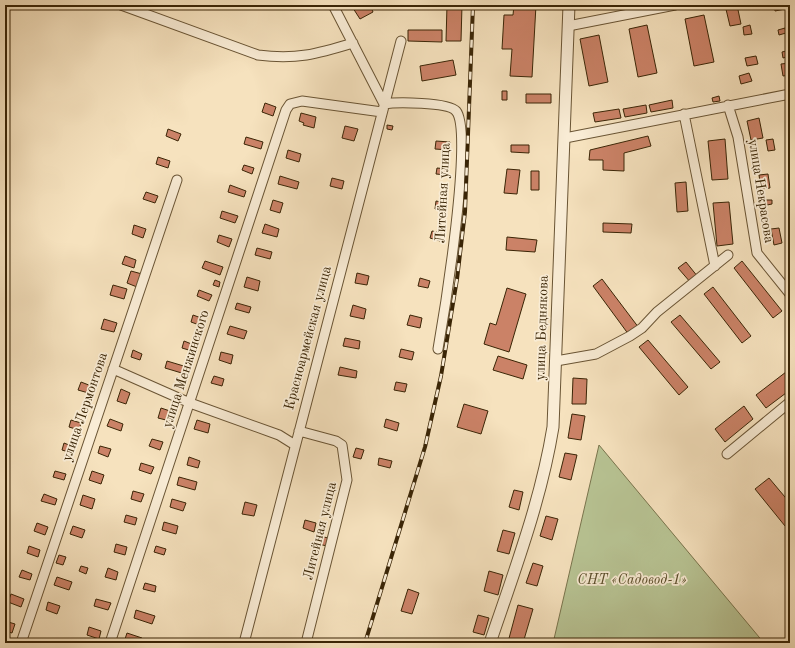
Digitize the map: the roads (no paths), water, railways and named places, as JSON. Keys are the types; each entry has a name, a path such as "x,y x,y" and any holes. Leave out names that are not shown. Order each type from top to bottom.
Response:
{"street":[{"path":"120,5 258,55 279,58 307,56 353,43"},
{"path":"333,5 353,43 383,108"},
{"name":"улица Беднякова","path":"490,643 529,530 547,463 553,427 569,5"},
{"path":"568,26 675,5"},
{"name":"Красноармейская улица","path":"244,643 401,41"},
{"path":"565,138 790,94"},
{"name":"улица Менжинского","path":"110,643 286,110 290,104 302,100 383,108"},
{"name":"Литейная улица","path":"383,108 402,101 451,108 459,115 461,149 456,236 438,349"},
{"name":"улица Некрасова","path":"728,106 738,137 757,253 790,294"},
{"path":"684,114 715,266"},
{"name":"улица Лермонтова","path":"21,643 177,180"},
{"path":"556,361 596,354 630,336 642,328 657,312 728,255"},
{"path":"113,369 190,402 279,435 295,445"},
{"path":"727,454 790,402"},
{"name":"Литейная улица","path":"299,431 336,441 342,445 347,480 306,643"}],"railway":[{"path":"365,643 425,447 441,376 457,279 465,212 473,5"}],"park label":[{"name":"СНТ «Садовод-1»","path":"632,580"}]}
